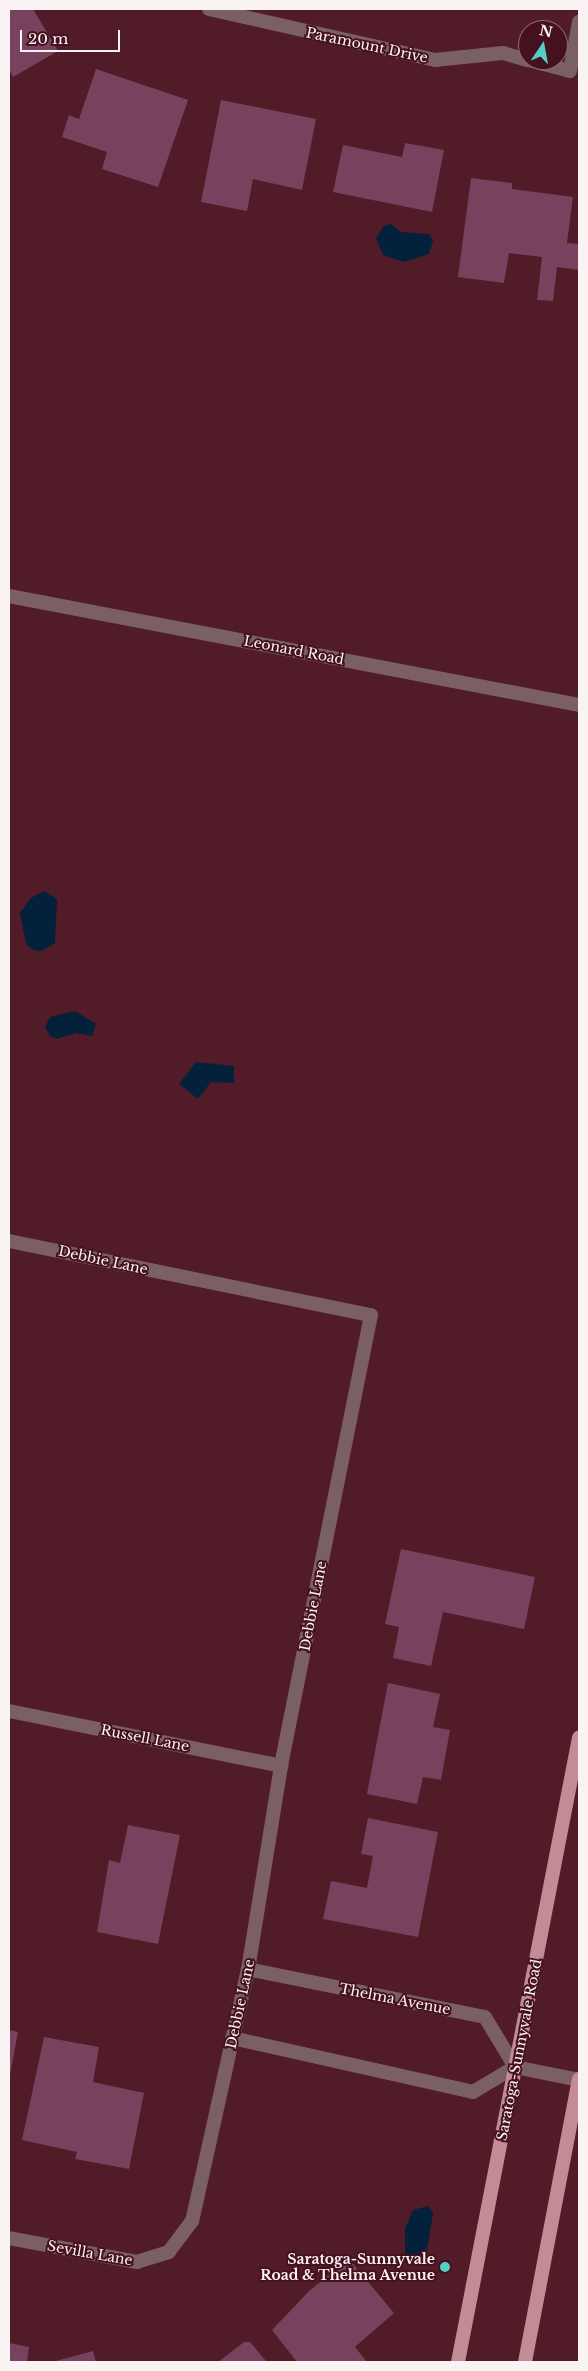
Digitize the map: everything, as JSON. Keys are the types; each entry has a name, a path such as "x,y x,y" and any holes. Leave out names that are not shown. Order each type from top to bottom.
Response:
{"main road":[{"name":"Saratoga-Sunnyvale Road","path":"458,2362 579,1738"},
{"path":"525,2362 579,2079"}],"street":[{"name":"Paramount Drive","path":"209,9 435,60 503,53 518,57"},
{"name":"Paramount Drive","path":"566,70 570,71 579,22"},
{"name":"Leonard Road","path":"9,596 579,705"},
{"name":"Debbie Lane","path":"9,1241 371,1315 282,1766 248,1969 197,2205 188,2232 170,2252"},
{"name":"Russell Lane","path":"9,1711 282,1766"},
{"name":"Thelma Avenue","path":"248,1969 485,2016 515,2067"},
{"path":"232,2038 474,2092 515,2067 579,2079"},
{"name":"Sevilla Lane","path":"9,2238 123,2261 155,2259 170,2252"}],"water":[{"path":"391,224 401,232 429,234 433,241 429,254 404,262 383,255 376,238 384,226"},
{"path":"44,891 57,899 55,943 42,951 33,950 26,944 20,913 31,898"},
{"path":"75,1011 96,1024 92,1036 76,1033 57,1039 50,1036 45,1027 50,1017"},
{"path":"196,1062 234,1066 234,1083 211,1082 198,1099 179,1084"},
{"path":"428,2206 433,2213 427,2250 420,2262 405,2258 405,2229 413,2210"}],"building":[{"path":"9,9 33,9 58,51 13,77 9,70"},
{"path":"96,69 188,100 158,187 102,169 107,152 62,137 69,115 79,119"},
{"path":"221,100 316,119 302,190 253,179 247,211 201,202"},
{"path":"405,143 444,150 432,212 333,192 343,145 402,157"},
{"path":"471,178 512,183 512,189 573,197 567,243 579,244 578,270 557,267 553,301 537,300 542,257 509,253 504,283 458,277"},
{"path":"401,1549 535,1577 524,1629 443,1612 431,1666 393,1658 399,1627 385,1624"},
{"path":"388,1683 440,1694 433,1727 450,1730 441,1780 423,1777 417,1804 367,1794"},
{"path":"368,1818 438,1832 418,1937 323,1919 331,1881 367,1888 373,1856 361,1854"},
{"path":"128,1825 180,1835 158,1944 97,1932 109,1860 120,1863"},
{"path":"9,2030 18,2032 10,2075 9,2074"},
{"path":"44,2037 99,2047 93,2082 144,2093 129,2169 75,2159 77,2152 22,2140"},
{"path":"349,2259 394,2313 355,2347 367,2362 297,2362 272,2330 309,2291"},
{"path":"244,2342 250,2342 267,2362 218,2362"},
{"path":"9,2343 29,2347 27,2362 9,2362"},
{"path":"93,2351 96,2362 52,2362"}],"place":[{"name":"Saratoga-Sunnyvale Road & Thelma Avenue","path":"445,2267"}]}
